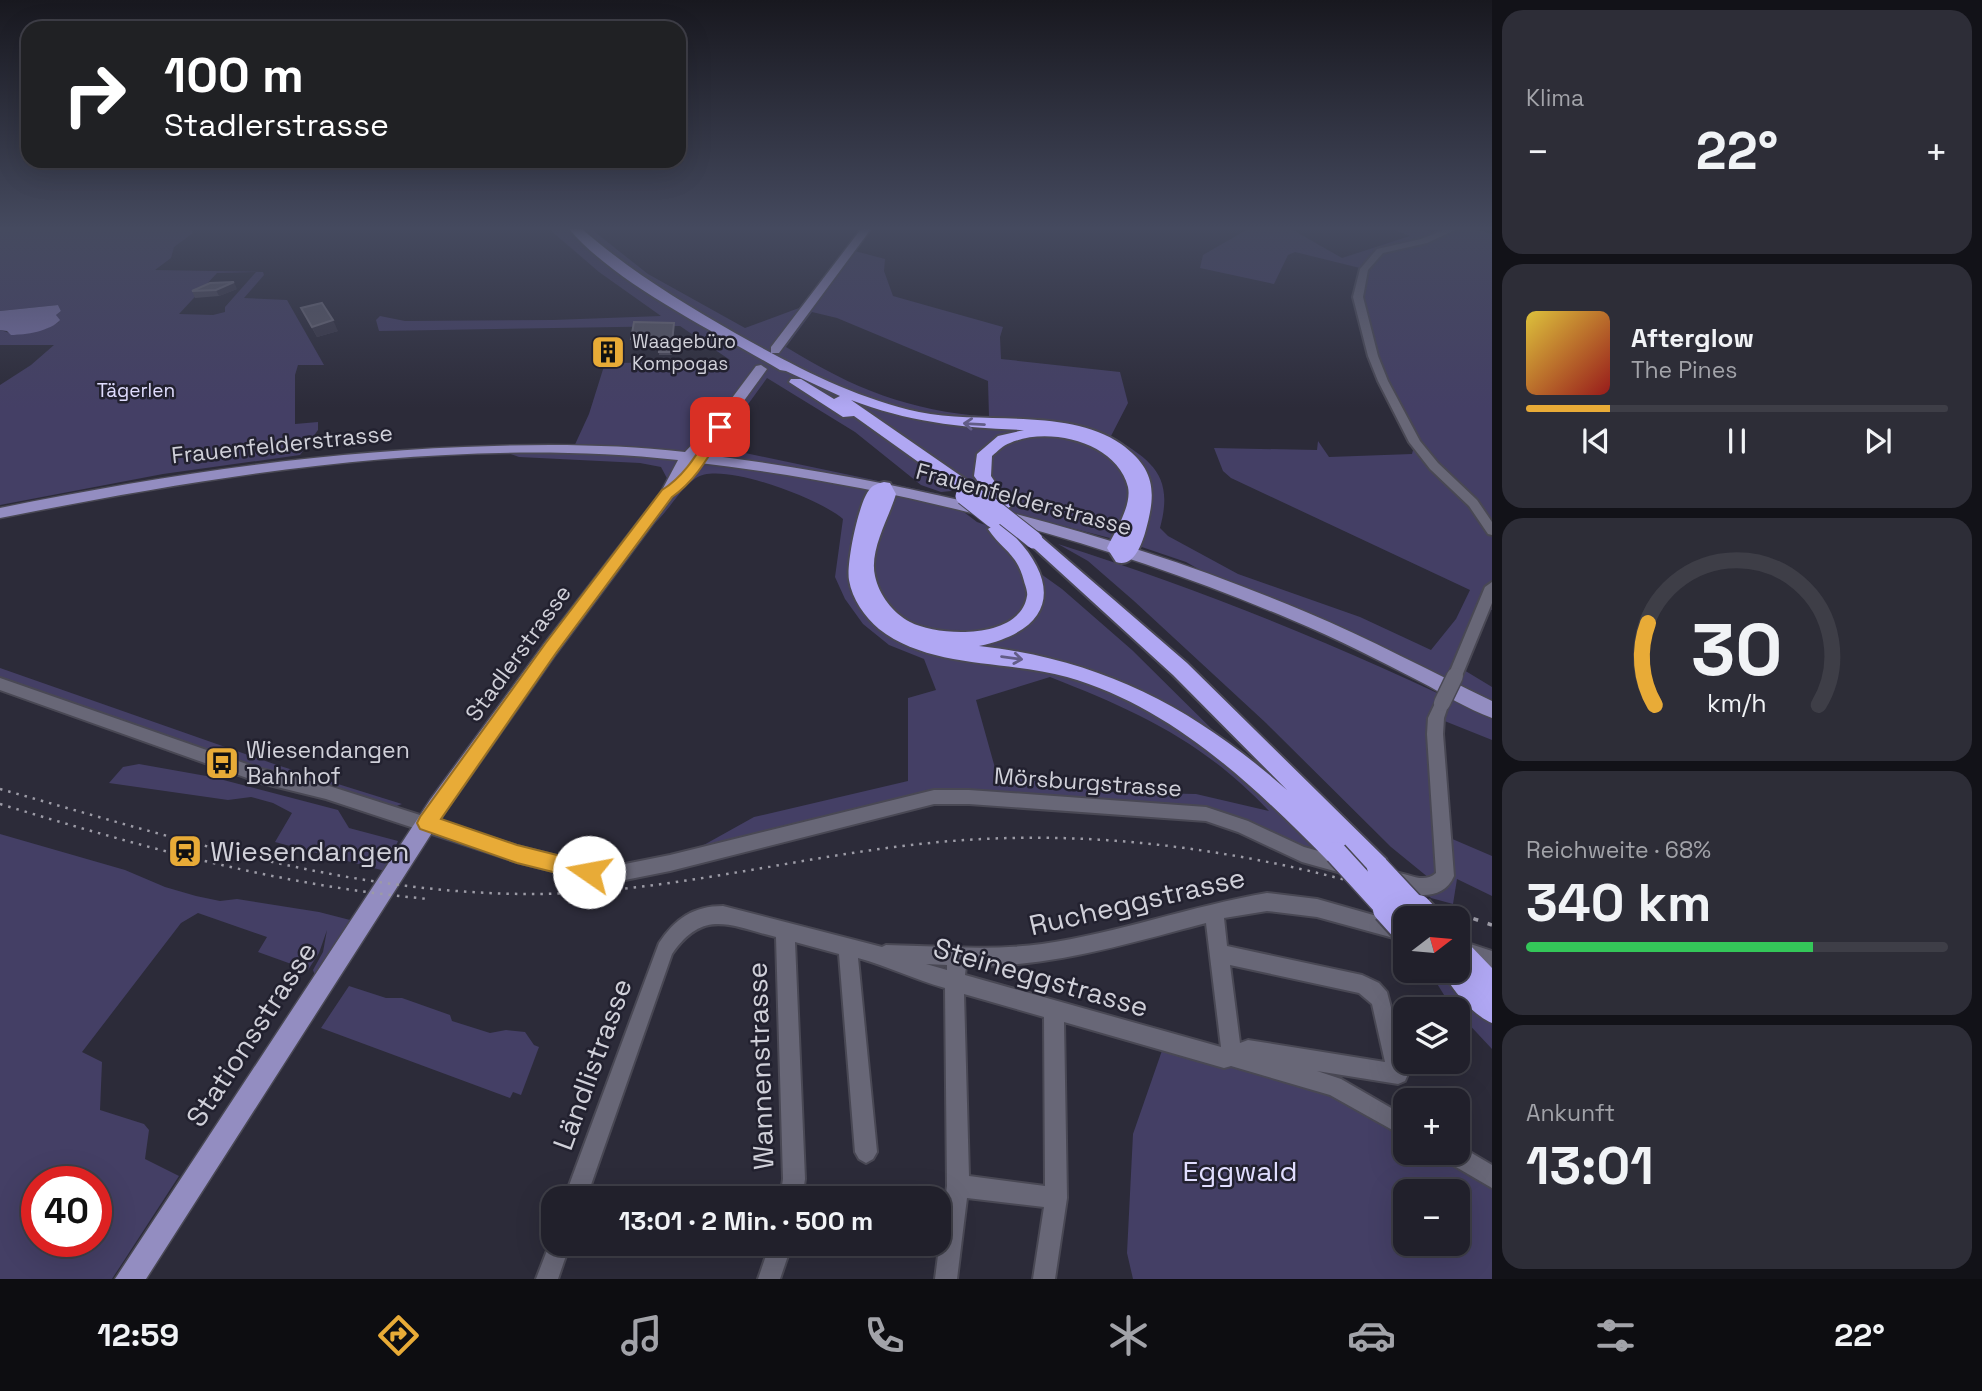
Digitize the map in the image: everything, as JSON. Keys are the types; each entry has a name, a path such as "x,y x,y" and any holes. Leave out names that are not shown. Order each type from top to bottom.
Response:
{"highway":[{"path":"640,289 834,405 964,496 1136,643 1230,734 1343,856 1393,916"},
{"path":"652,289 894,435 995,504 1041,542 1220,706 1415,906"},
{"path":"771,360 855,397 906,413 959,423 1060,427 1108,443 1131,461 1145,485 1145,499 1122,553"},
{"path":"995,504 982,473 984,457 993,445 1012,435 1035,431 1060,432 1083,438 1115,455 1134,479 1135,501 1122,553"},
{"path":"883,491 867,561 867,583 873,597 886,613 904,626 926,636 954,642 983,640 1011,630 1029,613 1036,594 1034,576 1004,531"},
{"path":"883,491 857,559 856,575 865,601 885,623 903,635 930,645 1051,665 1100,680 1139,696 1187,724 1229,755 1289,806 1394,906"},
{"path":"1470,970 1483,989 1492,1010"}],"main road":[{"name":"Stadlerstrasse","path":"427,823 550,649 651,514 667,494 678,487 693,460 823,289"},
{"name":"Frauenfelderstrasse","path":"0,513 147,484 292,463 455,452 572,451 587,455 693,460 826,476 1122,553 1299,616 1404,664 1447,680 1492,710"},
{"name":"Stationsstrasse","path":"129,1279 427,823"}],"street":[{"path":"1360,289 1358,297 1378,368 1415,442 1434,466 1473,503 1492,531"},
{"name":"Mörsburgstrasse","path":"427,823 565,868 615,874 670,863 934,797 1093,805 1206,814 1242,826 1302,854 1427,888 1438,884 1446,871 1436,718 1447,680 1492,587"},
{"path":"0,684 222,763 427,823"},
{"name":"Rucheggstrasse","path":"877,954 1013,957 1059,951 1258,902 1285,902 1393,928"},
{"path":"1214,912 1219,953 1232,1056 1248,1049 1398,1073 1380,999 1372,990 1362,984 1219,953"},
{"name":"Steineggstrasse","path":"665,949 680,929 708,915 729,916 877,954 913,970 1224,1059 1232,1056 1334,1086 1393,1120"},
{"name":"Wannenstrasse","path":"785,931 793,1186"},
{"path":"848,947 866,1152"},
{"name":"Ländlistrasse","path":"580,1186 665,949"},
{"path":"946,1279 958,1186 954,982 957,957"},
{"path":"1044,1279 1056,1198 1054,1010"},
{"path":"1470,1164 1492,1177"},
{"path":"958,1186 1056,1198"},
{"path":"547,1279 555,1256"},
{"path":"769,1279 777,1256"}],"green space":[{"name":"Tägerlen","path":"0,289 202,289 179,314 213,315 225,312 225,307 241,289 252,289 244,298 287,300 324,365 298,365 295,375 295,424 318,422 318,430 300,455 163,474 0,505 0,385 31,365 54,345 0,345 0,330 16,335 48,328 59,322 56,315 61,311 58,305 0,311"},
{"path":"623,289 674,289 745,328 799,308 814,289 890,289 893,296 1003,327 1000,337 1001,359 1120,372 1128,403 1111,436 1149,462 1156,472 1164,495 1160,528 1168,536 1238,574 1360,617 1431,650 1456,619 1470,590 1231,478 1223,471 1214,448 1317,450 1318,441 1329,457 1412,454 1415,442 1395,406 1358,297 1360,289 1492,289 1492,610 1483,609 1459,667 1492,687 1492,703 1216,579 1186,562 1133,544 1009,512 983,488 941,492 921,485 855,432 767,378 717,447 940,494 977,522 997,529 1034,576 1041,574 1062,589 1132,650 1234,751 1108,688 1209,745 1324,855 1282,842 1251,825 969,797 693,851 754,817 908,781 908,698 936,690 924,659 889,645 863,624 845,599 835,577 843,519 815,502 771,485 727,474 709,474 689,483 648,529 670,484 661,467 640,463 519,457 503,451 572,451 589,414 605,363 730,360 680,326 379,331 376,320 380,316 405,321 661,316","holes":["812,312 837,318 988,381 989,417 933,409 883,396 836,375 786,347","1050,677 1112,703 1194,747 1220,766 1269,811 1196,794 1106,792 997,775 976,700"]},
{"path":"1058,544 1224,602 1386,670 1492,719 1492,740 1437,718 1443,835 1492,856 1492,896 1457,879 1453,904 1431,898 1413,879 1429,878 1391,847 1266,723 1088,561"},
{"path":"0,668 277,765 402,804 394,807 367,806 0,684"},
{"path":"139,764 212,777 338,810 349,828 398,841 385,871 275,842 292,813 273,803 251,797 228,800 109,783 123,767"},
{"path":"0,834 125,870 165,887 196,896 220,901 237,899 319,912 354,921 319,987 313,970 323,952 327,930 319,953 308,970 258,952 267,937 198,913 181,923 82,1052 102,1062 100,1110 144,1124 149,1130 145,1159 179,1176 112,1279 0,1279"},
{"path":"1470,953 1492,960 1492,1049 1470,1025 1470,997 1445,997 1437,984 1470,984"},
{"path":"349,986 386,998 402,998 450,1015 452,1021 490,1033 506,1030 525,1032 534,1045 539,1047 521,1095 513,1092 510,1098 321,1028"},
{"name":"Eggwald","path":"1165,1042 1334,1086 1393,1120 1393,1165 1470,1164 1492,1177 1492,1279 1133,1279 1127,1253 1133,1134"}],"shaded area":[{"path":"58,305 61,311 56,315 60,320 51,327 17,335 0,330 0,311"}],"building":[{"path":"197,289 219,289 216,290 192,291"},
{"path":"322,303 333,320 312,327 301,308"},
{"path":"634,322 674,323 671,352 659,352 660,339 631,339"}],"railway":[{"path":"0,789 265,860 399,885 467,892 587,892 688,880 839,855 940,842 1069,838 1134,842 1262,861 1325,875 1434,906"},
{"path":"0,804 159,850 266,875 429,899"},
{"path":"1470,918 1492,925"}],"place":[{"name":"Waagebüro Kompogas","path":"608,352"},
{"name":"Wiesendangen Bahnhof","path":"222,763"},
{"name":"Wiesendangen","path":"185,851"}],"route":[{"path":"589,872 517,854 427,823 550,649 667,494 678,487 695,467 720,427"}]}
